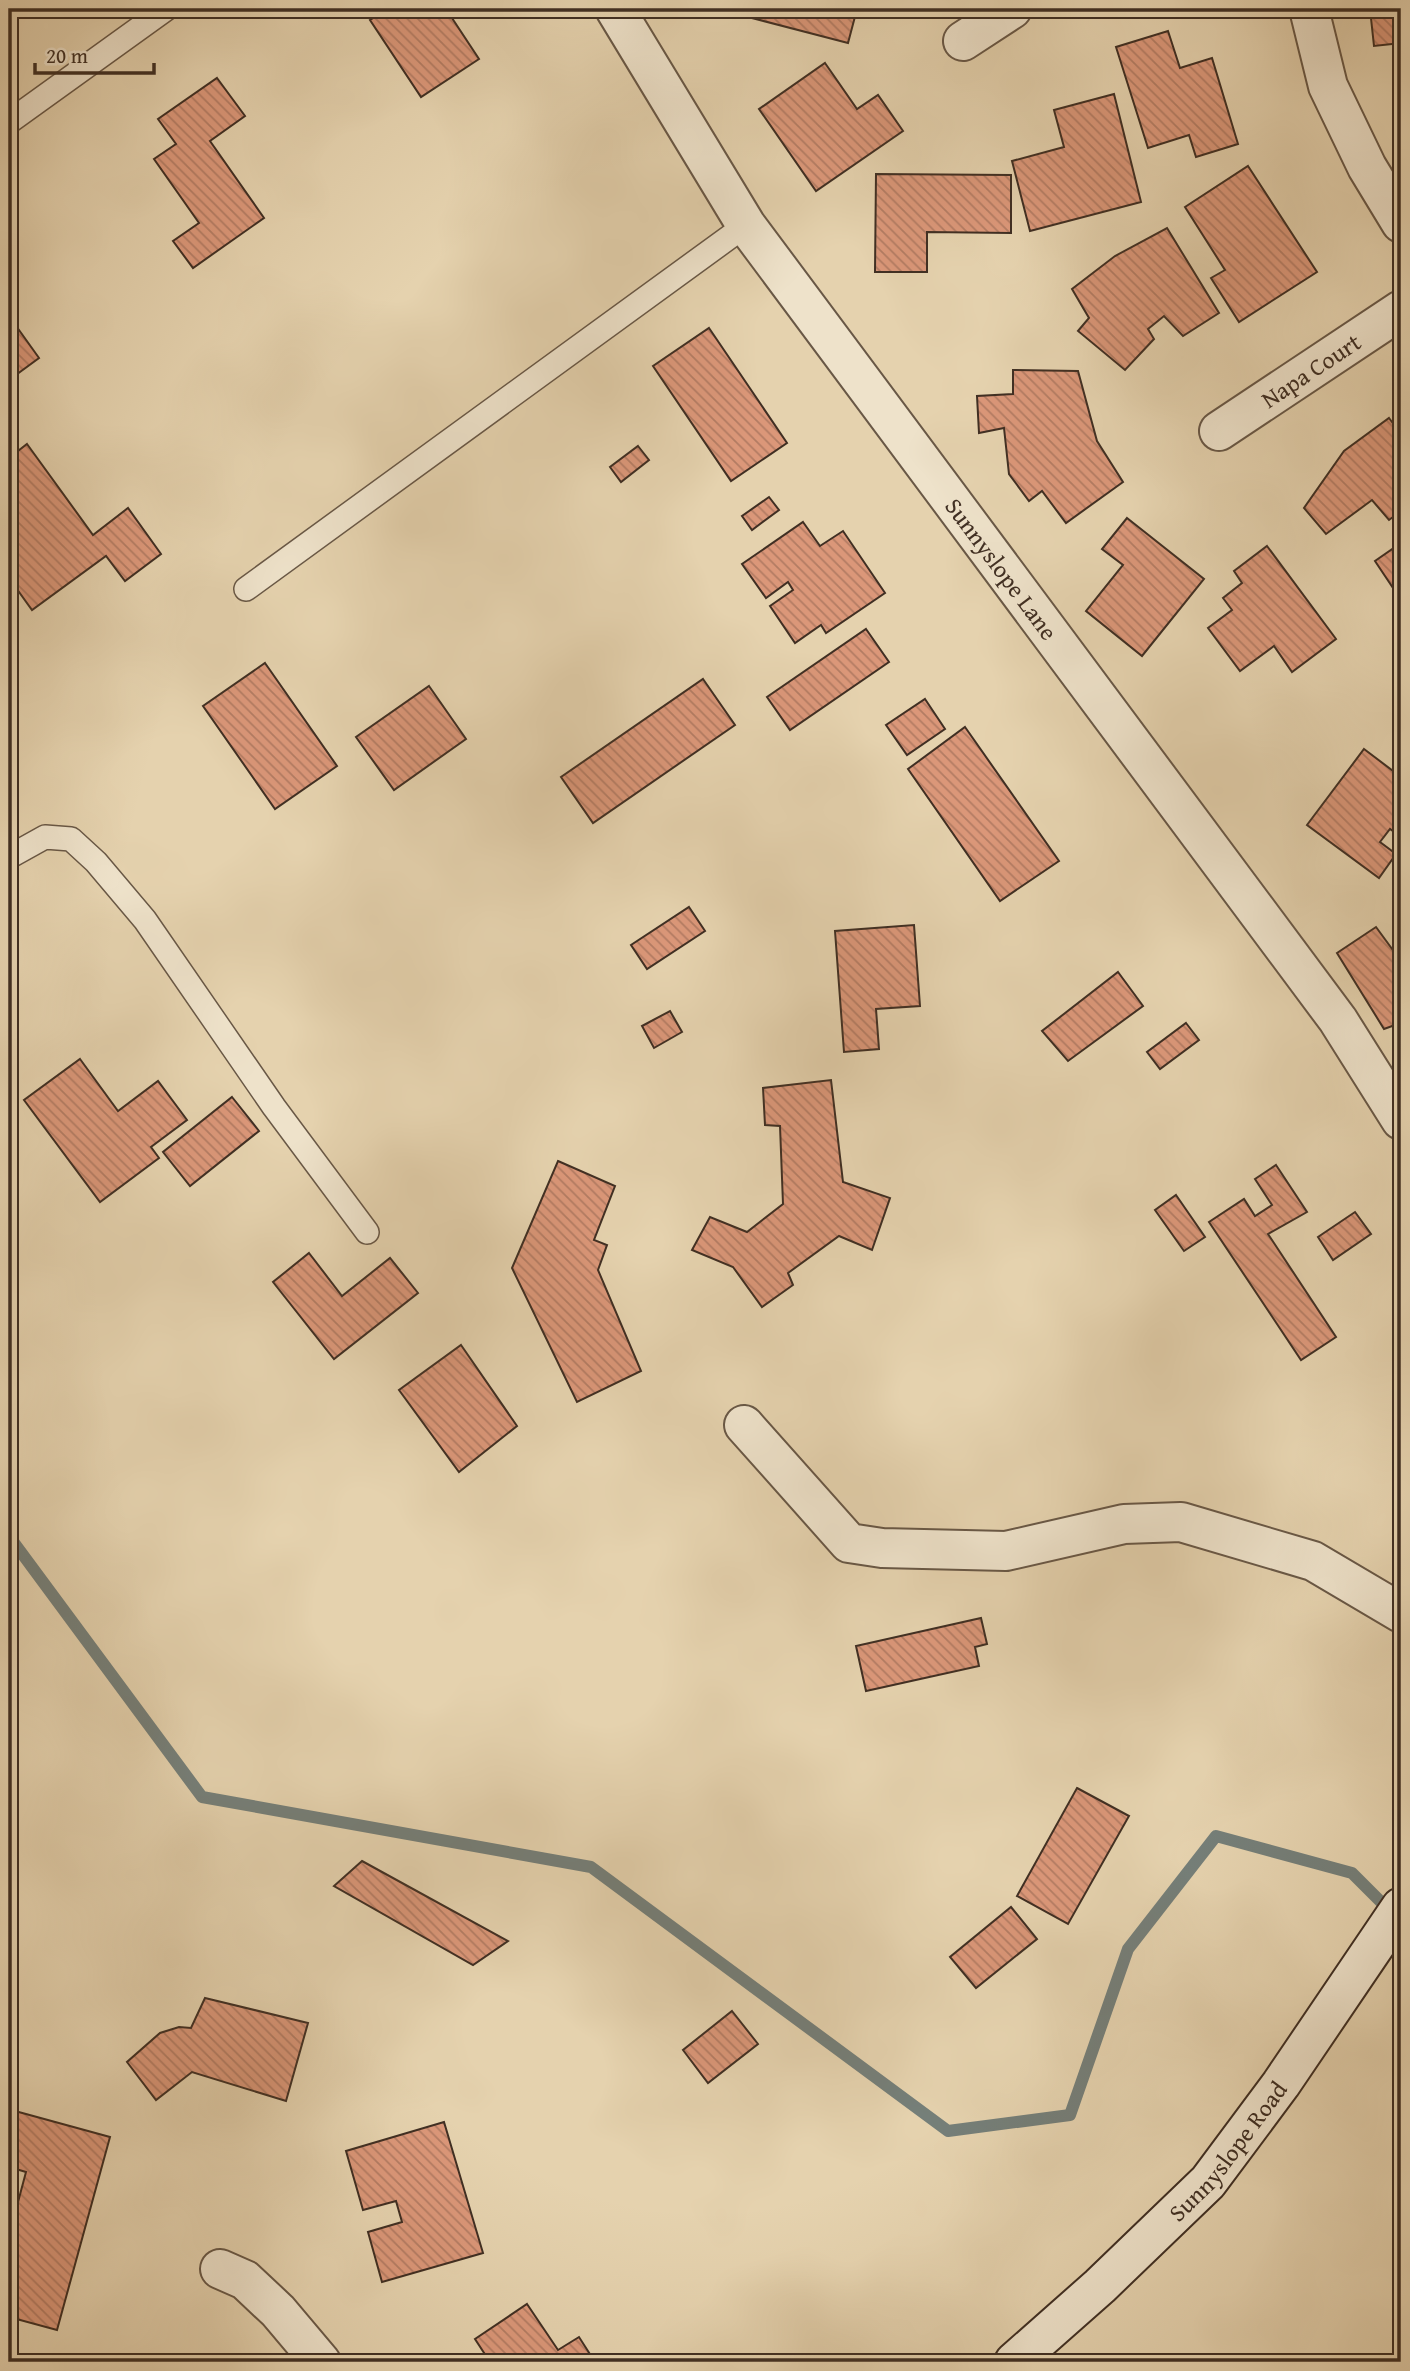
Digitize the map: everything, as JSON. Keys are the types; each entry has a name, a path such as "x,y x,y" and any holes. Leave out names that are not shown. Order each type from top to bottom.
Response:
{"street":[{"name":"Sunnyslope Lane","path":"615,9 746,225 1338,1020 1401,1120"},
{"path":"963,41 1012,9"},
{"path":"1308,9 1328,86 1367,167 1401,223"},
{"name":"Napa Court","path":"1219,431 1401,310"},
{"path":"744,1425 849,1543 883,1548 1006,1551 1124,1524 1181,1522 1313,1560 1401,1613"},
{"name":"Sunnyslope Road","path":"1014,2362 1100,2287 1208,2182 1281,2084 1401,1907"},
{"path":"220,2269 245,2280 270,2303 309,2344 321,2362"}],"lane":[{"path":"9,122 166,9"},
{"path":"246,589 746,225"},
{"path":"9,857 45,836 71,839 96,862 145,920 274,1107 367,1232"}],"building":[{"path":"388,9 446,9 479,59 421,97 370,20"},
{"path":"730,9 857,9 848,43 729,12"},
{"path":"1370,9 1401,9 1401,43 1374,46"},
{"path":"1168,31 1180,68 1212,58 1238,144 1196,157 1189,135 1148,148 1116,47"},
{"path":"825,63 857,109 878,95 903,131 816,191 759,109"},
{"path":"217,78 245,116 210,141 264,218 193,268 173,241 199,223 154,159 176,144 158,119"},
{"path":"1114,94 1141,202 1030,231 1012,161 1064,147 1054,110"},
{"path":"1248,166 1317,272 1239,322 1211,278 1225,270 1185,207"},
{"path":"876,174 1011,175 1011,233 927,232 927,272 875,272"},
{"path":"1167,228 1219,313 1183,336 1164,316 1148,329 1154,339 1125,370 1078,331 1089,318 1072,289 1115,256"},
{"path":"9,316 39,358 9,380"},
{"path":"709,328 787,443 731,481 653,366"},
{"path":"1013,370 1078,371 1097,441 1123,482 1066,523 1042,491 1029,501 1009,474 1004,428 979,433 977,396 1013,394"},
{"path":"1389,418 1401,434 1401,511 1389,520 1372,500 1326,534 1304,508 1344,451"},
{"path":"27,444 93,535 128,508 161,554 125,581 106,556 32,610 9,578 9,458"},
{"path":"638,446 649,460 621,482 610,467"},
{"path":"769,497 779,510 752,530 742,516"},
{"path":"1127,518 1204,579 1142,656 1086,611 1123,565 1102,549"},
{"path":"803,522 820,546 843,531 885,593 826,633 821,625 795,643 770,606 793,590 788,582 766,598 742,564"},
{"path":"1401,543 1401,600 1375,561"},
{"path":"1267,546 1336,639 1292,672 1274,646 1240,671 1208,628 1232,610 1223,598 1242,583 1234,571"},
{"path":"866,629 889,662 790,730 767,697"},
{"path":"265,663 337,766 275,809 203,706"},
{"path":"703,679 735,725 593,823 561,777"},
{"path":"429,686 466,739 394,790 356,737"},
{"path":"925,699 945,729 907,755 886,725"},
{"path":"965,727 1059,861 1000,901 908,769"},
{"path":"1364,749 1401,777 1401,837 1390,829 1380,842 1396,854 1379,878 1307,825"},
{"path":"689,907 705,931 647,969 631,945"},
{"path":"914,925 920,1006 876,1009 879,1049 844,1052 835,931"},
{"path":"1376,927 1398,957 1401,954 1401,1034 1395,1025 1384,1029 1337,953"},
{"path":"1118,972 1143,1006 1068,1061 1042,1031"},
{"path":"670,1011 682,1032 654,1048 642,1026"},
{"path":"1186,1023 1199,1040 1160,1069 1147,1052"},
{"path":"80,1059 118,1111 158,1081 187,1120 151,1147 159,1158 100,1202 24,1100"},
{"path":"831,1080 843,1182 890,1198 872,1250 839,1236 788,1273 793,1285 762,1307 733,1267 692,1250 710,1217 747,1232 783,1204 780,1126 765,1125 763,1088"},
{"path":"232,1097 259,1131 190,1186 163,1152"},
{"path":"558,1161 615,1186 594,1240 607,1245 598,1270 641,1371 577,1402 512,1268"},
{"path":"1276,1165 1307,1212 1268,1234 1336,1337 1301,1360 1209,1222 1244,1199 1255,1216 1272,1205 1255,1179"},
{"path":"1176,1195 1205,1237 1184,1251 1155,1210"},
{"path":"1355,1212 1371,1234 1333,1260 1318,1237"},
{"path":"309,1253 342,1296 390,1258 418,1293 334,1359 273,1282"},
{"path":"461,1345 517,1426 459,1472 399,1390"},
{"path":"981,1618 987,1644 975,1647 979,1666 866,1691 856,1646"},
{"path":"1077,1788 1129,1816 1068,1924 1017,1896"},
{"path":"362,1861 508,1941 473,1965 334,1886"},
{"path":"1011,1907 1037,1939 976,1988 950,1957"},
{"path":"205,1998 308,2023 286,2101 192,2072 156,2100 127,2062 160,2033 179,2027 191,2028"},
{"path":"732,2011 758,2044 708,2083 683,2050"},
{"path":"15,2111 110,2137 57,2330 9,2317 9,2236 26,2172 9,2167 9,2135"},
{"path":"444,2122 483,2253 382,2282 368,2232 402,2222 396,2201 363,2210 346,2151"},
{"path":"527,2304 558,2350 579,2337 595,2362 490,2362 475,2339"},
{"path":"9,2333 16,2334 11,2362 9,2362"}],"waterway":[{"path":"9,1536 202,1797 591,1867 948,2131 1070,2115 1128,1949 1216,1836 1352,1873 1391,1912"}]}
